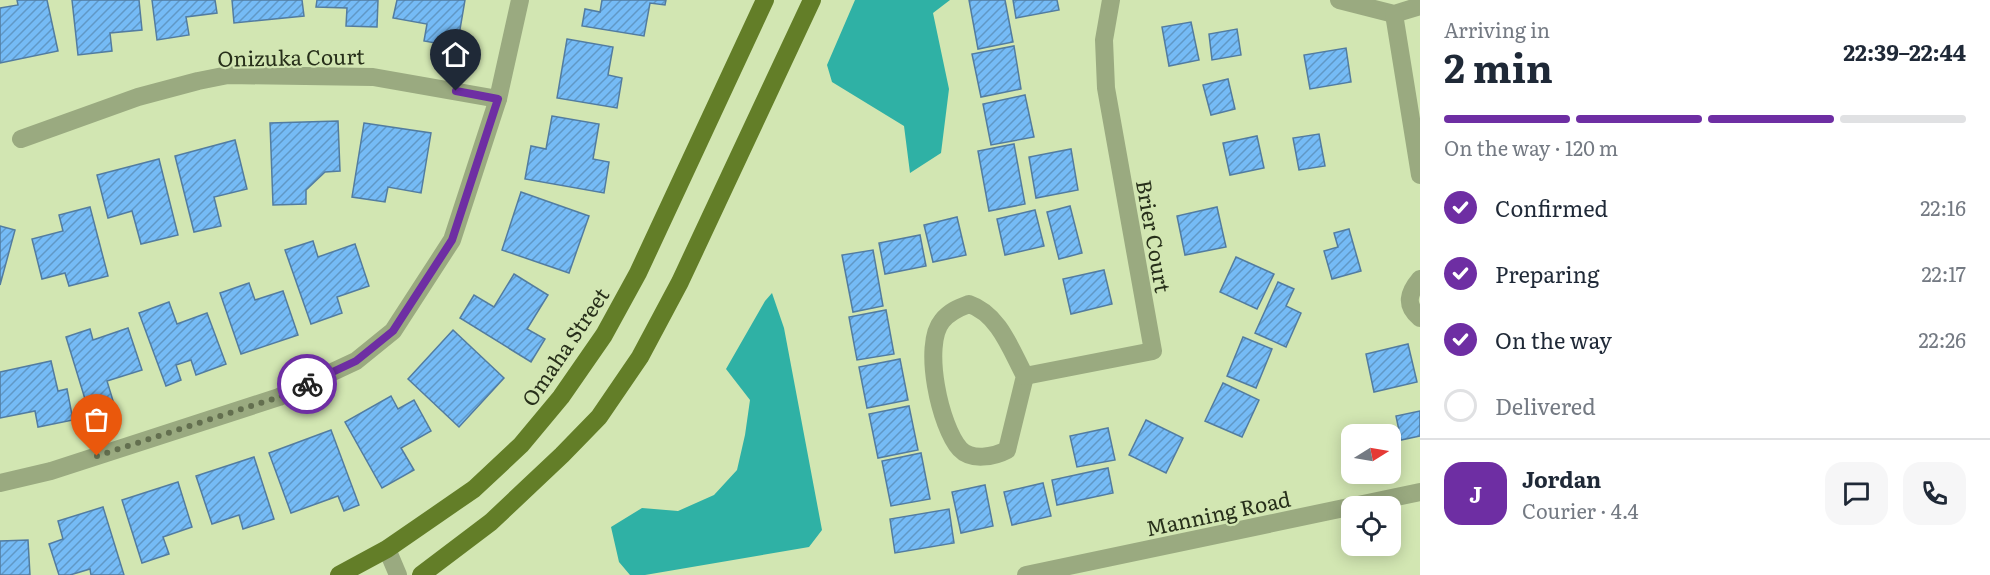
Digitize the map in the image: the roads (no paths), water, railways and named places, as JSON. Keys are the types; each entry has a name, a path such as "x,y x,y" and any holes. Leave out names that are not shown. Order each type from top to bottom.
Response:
{"main road":[{"name":"Omaha Street","path":"339,575 387,549 474,489 522,445 561,397 604,335 638,273 765,0"},
{"path":"421,575 491,522 562,456 599,417 640,357 680,282 812,0"}],"street":[{"path":"0,483 51,471 279,397 356,361 393,331 452,240 498,99 520,0"},
{"name":"Brier Court","path":"1025,376 1153,351 1106,88 1104,40 1111,0"},
{"path":"1339,0 1394,14 1420,6"},
{"path":"1394,14 1420,175"},
{"name":"Onizuka Court","path":"21,139 138,97 228,75 373,77 498,99"},
{"path":"1420,279 1411,290 1409,303 1416,316 1420,318"},
{"path":"969,304 981,308 993,318 1025,376 1007,450 998,455 976,457 961,450 948,431 937,389 933,346 940,322 955,309 969,304"},
{"name":"Manning Road","path":"1026,575 1420,492"},
{"path":"387,549 398,575"}],"water":[{"path":"855,0 950,0 933,13 949,89 941,153 910,173 904,126 832,82 827,65"},
{"path":"772,293 784,328 822,530 809,547 645,575 630,575 619,562 611,527 642,508 678,511 714,495 737,470 750,400 726,369 765,301"}]}
